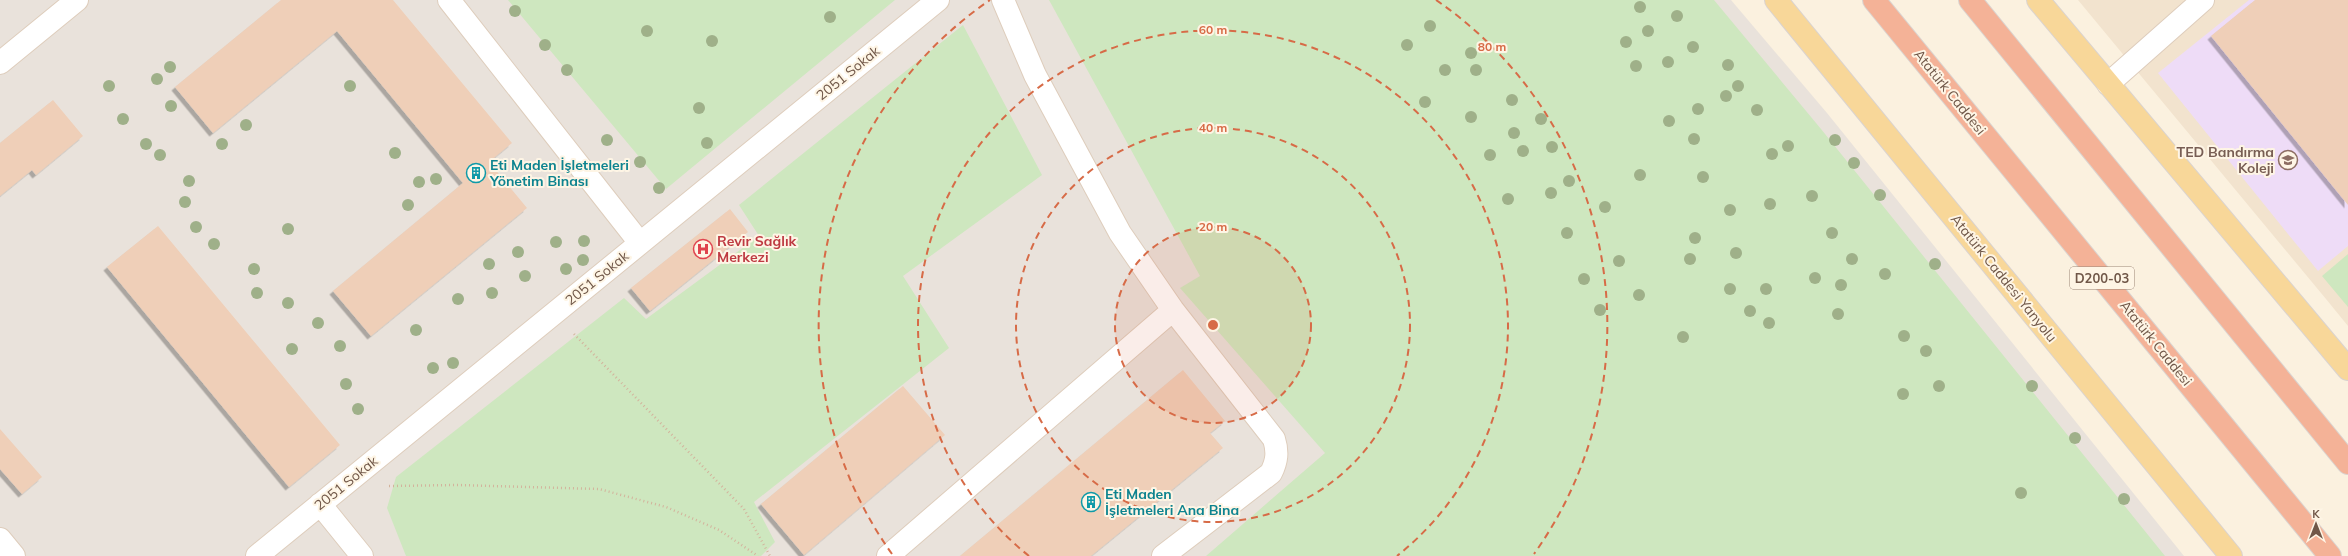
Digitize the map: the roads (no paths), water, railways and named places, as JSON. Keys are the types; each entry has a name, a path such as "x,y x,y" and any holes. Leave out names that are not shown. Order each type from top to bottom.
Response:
{"highway":[{"name":"Atatürk Caddesi","path":"1874,0 2330,556"},
{"path":"1970,0 2348,463"}],"main road":[{"name":"Atatürk Caddesi Yanyolu","path":"1776,0 2231,556"},
{"path":"2038,0 2348,369"}],"street":[{"path":"0,63 77,0"},
{"path":"449,0 640,243"},
{"name":"2051 Sokak","path":"257,556 938,0"},
{"path":"1003,0 1035,75 1120,233 1173,310 1274,439 1277,456 1272,473 1163,556"},
{"path":"2108,84 2203,0"},
{"path":"888,556 1173,310"},
{"path":"320,504 362,556"},
{"path":"0,539 14,556"}],"place":[{"name":"TED Bandırma Koleji","path":"2288,160"},
{"name":"Eti Maden İşletmeleri Yönetim Binası","path":"476,173"},
{"name":"Revir Sağlık Merkezi","path":"703,249"},
{"name":"Eti Maden İşletmeleri Ana Bina","path":"1091,502"}]}
